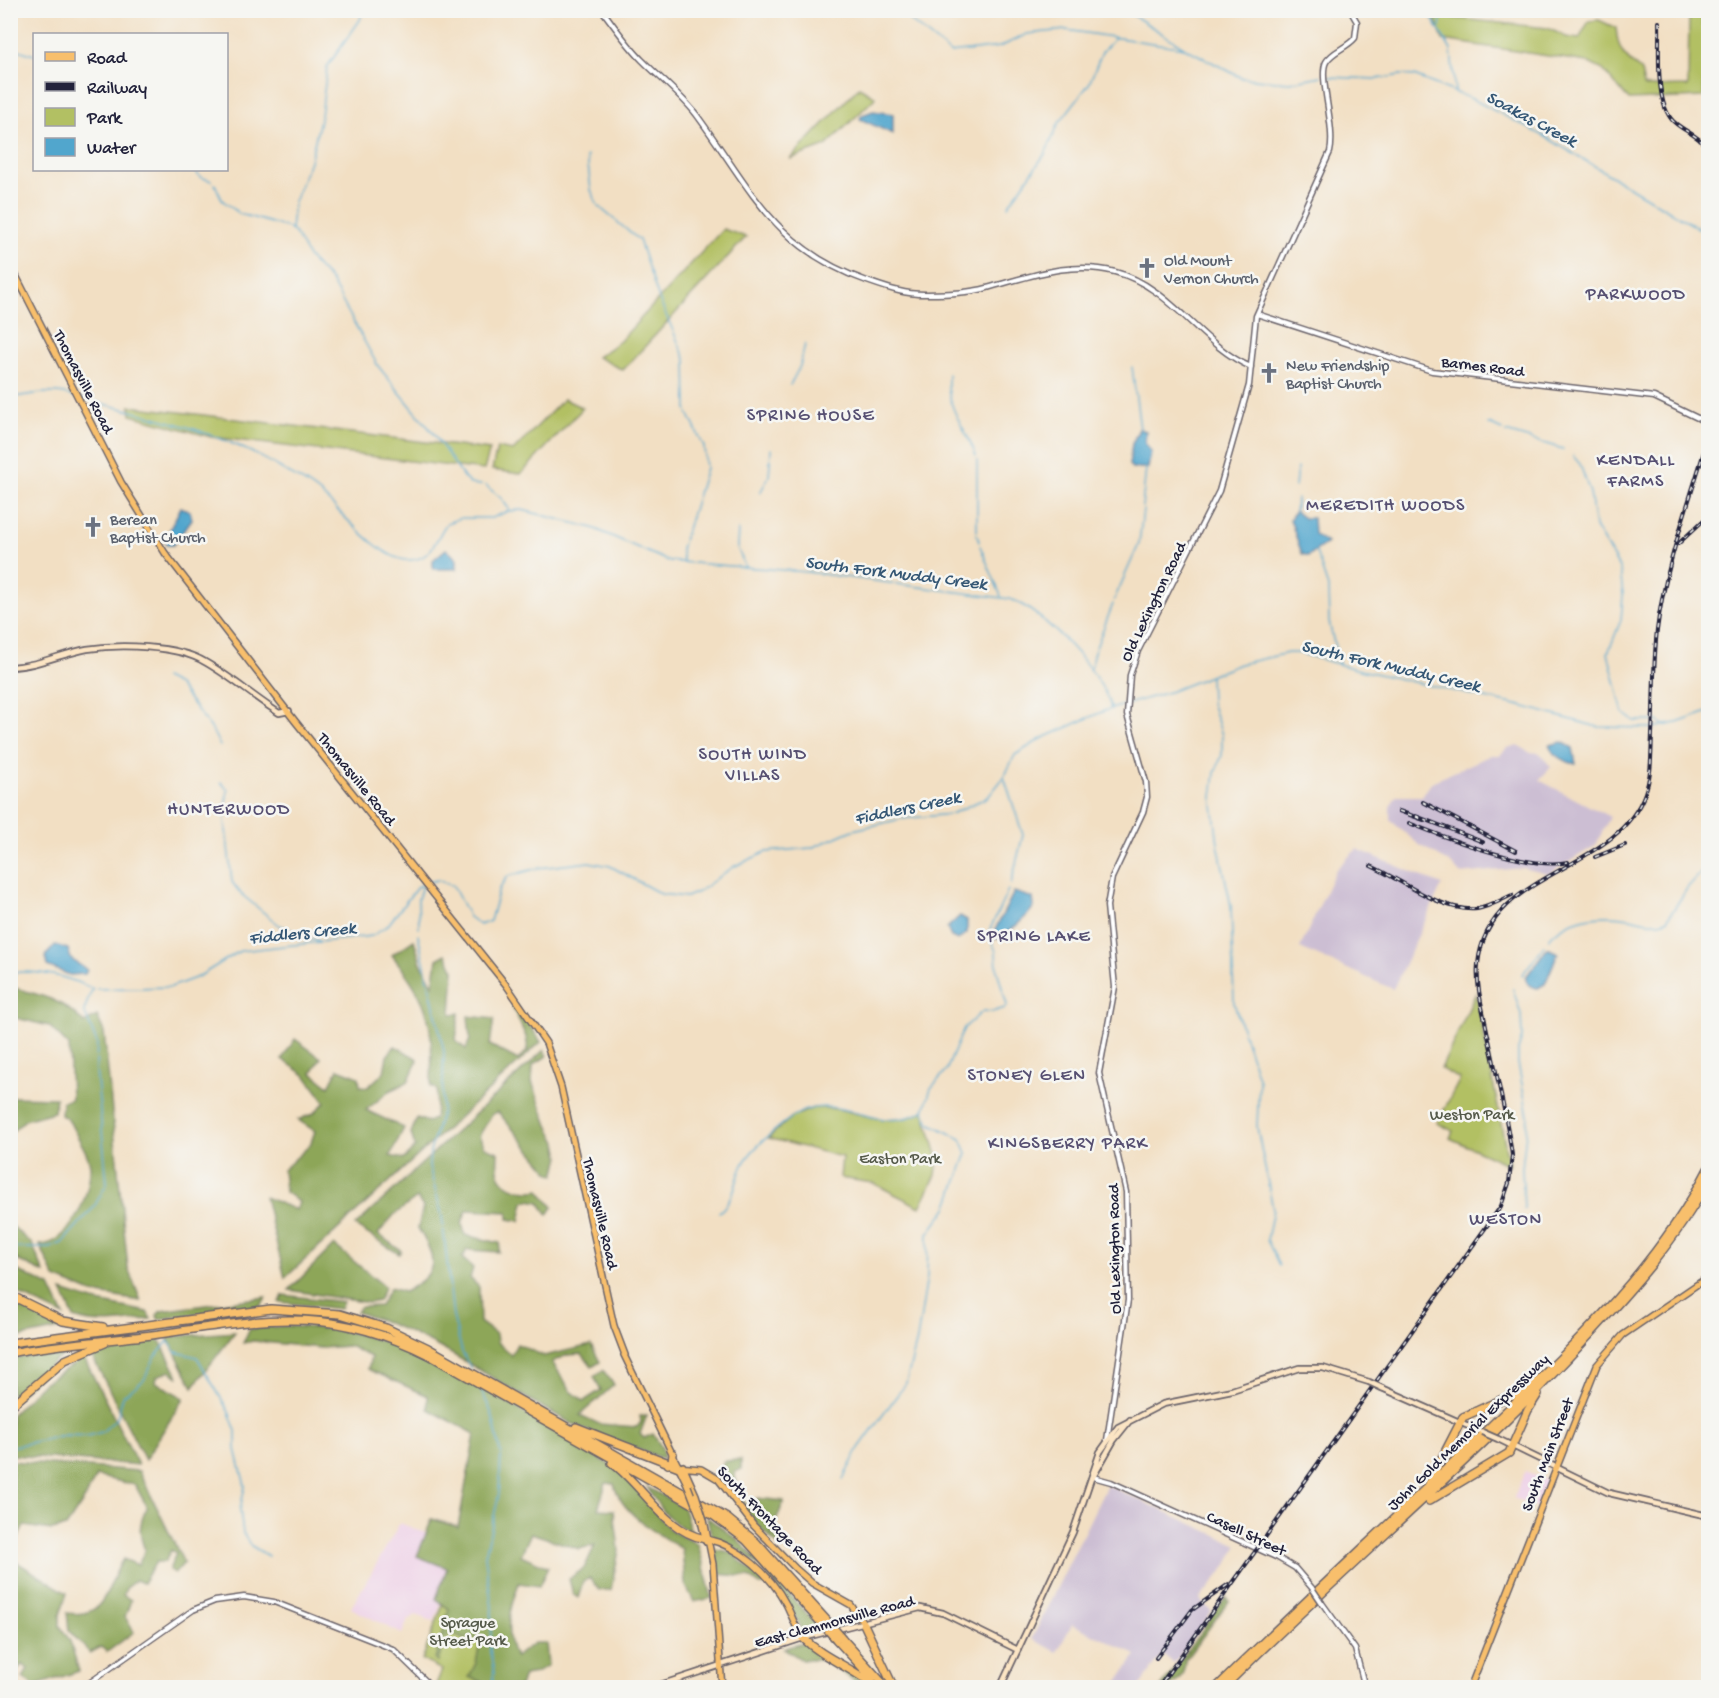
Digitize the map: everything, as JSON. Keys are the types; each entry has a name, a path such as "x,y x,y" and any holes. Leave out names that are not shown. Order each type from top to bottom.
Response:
{"highway":[{"name":"John Gold Memorial Expressway","path":"1216,1688 1384,1531 1539,1379 1602,1313 1666,1237 1695,1196 1708,1169"},
{"name":"John Gold Memorial Expressway","path":"1223,1688 1551,1377 1670,1242 1708,1181"},
{"path":"10,1295 52,1317 72,1323 92,1326 132,1326"},
{"path":"10,1343 271,1309 340,1314 363,1320 407,1337 732,1522 756,1542 827,1625"},
{"path":"10,1353 289,1318 325,1320 369,1330 429,1355 731,1528 761,1555 886,1688"},
{"path":"10,1407 65,1360 85,1350 119,1339"},
{"path":"1394,1528 1446,1489 1508,1454 1528,1410 1551,1377"},
{"path":"1384,1531 1430,1481 1461,1422 1473,1411 1514,1396 1539,1379"},
{"path":"535,1408 668,1464 681,1467"},
{"path":"586,1444 632,1479 678,1528 707,1539"},
{"path":"668,1464 672,1462 673,1454"},
{"path":"864,1624 894,1688"},
{"path":"803,1638 813,1648 859,1673 879,1688"},
{"path":"839,1638 879,1688"}],"main road":[{"name":"Thomasville Road","path":"10,264 140,517 169,558 507,986 546,1043 561,1087 617,1342 691,1487 702,1519 714,1576"},
{"path":"10,667 27,666 86,650 108,647 172,651 204,661 270,707 279,712 289,711"},
{"name":"South Main Street","path":"1470,1688 1592,1375 1607,1351 1628,1332 1708,1277"},
{"path":"1105,1458 1107,1440 1118,1427 1162,1404 1232,1390 1299,1368 1336,1370 1461,1422 1616,1495 1708,1516"},
{"path":"1105,1458 1130,1420"},
{"name":"Thomasville Road","path":"660,1425 681,1467"},
{"name":"Old Lexington Road","path":"1093,1478 1095,1465 1107,1440"},
{"name":"Old Lexington Road","path":"1000,1688 1065,1551 1093,1478 1105,1458"},
{"name":"South Frontage Road","path":"681,1467 701,1469 718,1479 754,1526 796,1569 812,1583 850,1605 864,1624"},
{"name":"Thomasville Road","path":"707,1539 711,1550 714,1576 722,1688"},
{"path":"707,1539 718,1542 743,1556 777,1590 803,1638"},
{"path":"711,1550 718,1542"},
{"name":"East Clemmonsville Road","path":"651,1688 803,1638 927,1608 943,1613 1018,1650"}],"street":[{"path":"602,10 639,58 680,95 754,200 796,244 817,259 845,273 886,288 917,294 966,292 1053,270 1084,268 1114,272 1150,288 1236,359 1252,367"},
{"name":"Old Lexington Road","path":"1107,1440 1128,1300 1126,1192 1100,1073 1115,987 1107,906 1112,879 1143,812 1147,797 1146,782 1130,733 1126,695 1138,651 1219,491 1249,385 1252,367 1251,340 1257,314 1330,152 1332,128 1324,68 1330,56 1354,38 1357,22 1350,10"},
{"name":"Barnes Road","path":"1257,314 1432,370 1654,397 1708,423"},
{"name":"Casell Street","path":"1093,1478 1111,1482 1278,1558 1295,1568 1355,1648 1365,1688"},
{"path":"82,1688 194,1610 215,1601 244,1597 274,1602 393,1649 433,1688"}],"shaded area":[{"path":"1518,745 1529,752 1540,753 1551,767 1539,780 1610,817 1595,846 1548,874 1523,868 1460,874 1450,863 1418,844 1390,820 1390,807 1396,796 1422,796 1432,782 1491,755 1500,755 1507,748"},
{"path":"1357,849 1442,885 1393,989 1300,948 1336,869"},
{"path":"1525,1471 1548,1481 1537,1507 1514,1498"},
{"path":"1107,1485 1238,1545 1225,1568 1200,1599 1212,1612 1174,1663 1162,1655 1139,1687 1114,1687 1136,1655 1072,1624 1057,1652 1032,1639"},
{"path":"400,1523 463,1548 434,1622 416,1615 408,1620 402,1634 351,1608"}],"green space":[{"path":"1693,11 1701,11 1703,25 1708,27 1708,80 1704,81 1704,97 1629,100 1603,70 1587,62 1443,40 1434,16 1548,28 1566,37 1579,39 1589,21 1599,20 1616,28 1620,48 1641,71 1644,87 1688,86 1689,17"},
{"path":"859,87 876,97 826,146 790,159"},
{"path":"723,229 746,237 623,370 597,357 620,341"},
{"path":"564,399 583,408 521,474 492,470 497,448 513,451"},
{"path":"130,406 490,450 484,470 211,437 131,415"},
{"path":"414,940 421,963 433,985 437,959 446,954 454,970 451,1014 459,1013 456,1041 466,1049 470,1039 468,1016 494,1019 490,1045 518,1060 528,1050 526,1037 513,1008 516,1005 541,1042 285,1278 265,1197 296,1210 299,1202 285,1192 283,1170 310,1145 315,1131 298,1120 314,1113 325,1102 305,1075 282,1059 295,1039 321,1058 312,1073 329,1086 338,1069 359,1077 360,1086 368,1087 384,1072 387,1056 395,1046 418,1059 408,1082 391,1090 366,1110 404,1128 390,1156 404,1159 415,1147 411,1133 417,1118 428,1122 435,1118 437,1090 431,1086 431,1046 427,1016 415,988 392,955"},
{"path":"11,987 59,1003 84,1023 97,1016 104,1032 128,1268 141,1301 92,1293 55,1278 40,1245 61,1236 70,1227 83,1203 90,1166 70,1122 61,1115 62,1102 71,1099 69,1046 49,1026 11,1017"},
{"name":"Weston Park","path":"1476,993 1509,1165 1450,1138 1453,1131 1437,1123 1460,1079 1441,1069"},
{"path":"544,1050 547,1056 533,1065 532,1082 557,1142 560,1157 555,1175 549,1172 498,1112 492,1114 479,1136 485,1147 498,1152 498,1171 507,1184 517,1189 539,1190 553,1207 548,1215 539,1202 529,1200 524,1202 520,1221 508,1219 508,1212 467,1210 462,1223 465,1235 500,1243 499,1252 467,1250 462,1258 473,1268 470,1278 479,1287 480,1322 496,1334 497,1342 511,1355 517,1344 544,1356 591,1345 600,1362 592,1367 582,1354 567,1355 552,1362 571,1391 584,1401 601,1390 594,1377 603,1370 614,1385 580,1415 599,1424 637,1427 641,1422 640,1416 647,1415 640,1434 644,1438 653,1434 662,1448 664,1459 573,1424 413,1334 356,1312 360,1307 380,1306 390,1288 404,1292 424,1279 432,1265 432,1258 418,1228 423,1207 417,1198 394,1215 378,1234 401,1251 399,1254 355,1226"},
{"path":"11,1097 56,1098 54,1112 25,1120 11,1133"},
{"name":"Easton Park","path":"813,1108 843,1110 882,1119 909,1117 924,1111 938,1159 936,1175 920,1207 873,1183 840,1178 842,1157 768,1138 792,1117"},
{"path":"11,1225 32,1244 44,1273 11,1257"},
{"path":"334,1245 385,1287 378,1301 369,1303 289,1290"},
{"path":"10,1267 50,1286 64,1316 11,1290"},
{"path":"62,1291 93,1301 147,1312 151,1319 102,1323 83,1321 74,1318"},
{"path":"283,1295 343,1302 340,1309 279,1302"},
{"path":"266,1297 261,1306 158,1319 157,1315 161,1311"},
{"path":"11,1300 65,1328 11,1339"},
{"path":"283,1326 351,1332 402,1348 461,1376 602,1460 625,1475 671,1531 698,1544 712,1598 694,1602 685,1584 682,1549 632,1514 618,1495 614,1484 606,1483 598,1509 614,1510 619,1550 611,1590 599,1590 590,1578 583,1582 578,1598 573,1594 569,1579 585,1567 595,1545 579,1549 531,1533 521,1555 548,1567 539,1586 519,1583 509,1620 511,1648 515,1657 534,1643 546,1643 548,1665 536,1673 524,1675 520,1687 494,1687 469,1677 476,1663 480,1643 477,1638 463,1639 453,1634 445,1638 438,1662 435,1660 449,1609 436,1599 447,1568 417,1556 432,1519 458,1527 475,1434 428,1409 428,1396 368,1369 371,1357 349,1346 321,1348 253,1341 243,1343 250,1329"},
{"path":"235,1332 193,1387 167,1337"},
{"path":"150,1339 160,1341 179,1378 170,1371 157,1376 156,1382 184,1398 145,1460 93,1358 95,1351 110,1345"},
{"path":"73,1349 56,1360 11,1403 11,1359"},
{"path":"84,1358 138,1465 11,1455 11,1415 43,1383"},
{"path":"741,1460 741,1469 735,1472 736,1487 742,1487 742,1498 746,1505 752,1509 757,1498 784,1501 771,1534 785,1542 782,1549 757,1525 717,1474 724,1461"},
{"path":"11,1461 139,1471 184,1563 175,1573 169,1570 176,1553 171,1550 165,1562 156,1562 143,1583 136,1580 127,1587 123,1595 131,1600 125,1617 134,1632 107,1652 101,1647 90,1653 69,1631 67,1613 80,1614 98,1606 104,1599 123,1559 138,1565 145,1550 140,1528 147,1507 135,1485 96,1476 84,1500 66,1527 52,1530 24,1526 11,1553"},
{"path":"647,1487 683,1507 691,1531 671,1519"},
{"path":"707,1517 738,1540 821,1629 803,1633 778,1589 756,1563 743,1552 712,1538"},
{"path":"715,1549 730,1552 768,1585 760,1585 749,1577 718,1574"},
{"path":"10,1558 67,1593 60,1615 60,1626 70,1641 79,1671 35,1686 23,1678 28,1669 22,1664 14,1675 11,1673"},
{"name":"Sprague Street Park","path":"460,1559 490,1660 518,1687 435,1687 442,1670 422,1660"},
{"path":"1226,1597 1229,1601 1185,1660 1179,1680 1166,1687 1161,1687"},
{"path":"803,1643 871,1687 864,1687 823,1660 802,1660 784,1648"}],"water":[{"path":"873,111 893,114 893,134 860,119 862,115"},
{"path":"1139,429 1146,431 1145,443 1151,452 1148,468 1132,468 1129,465 1132,444"},
{"path":"181,507 190,511 192,519 173,545 167,545 165,539"},
{"path":"1295,511 1304,518 1313,518 1314,534 1327,543 1308,556 1302,554 1290,519"},
{"path":"446,549 457,559 457,569 433,569 433,560"},
{"path":"1562,742 1573,748 1576,764 1560,758 1549,745"},
{"path":"1014,892 1033,898 1034,906 1017,925 996,939 992,936"},
{"path":"960,916 967,920 967,933 958,940 951,937 947,928"},
{"path":"55,945 68,949 71,959 87,970 85,974 70,975 47,966 45,957"},
{"path":"1547,948 1558,953 1545,984 1538,988 1533,987 1528,984 1526,977"}],"waterway":[{"path":"291,229 294,202 310,161 321,116 327,67 360,20 363,10"},
{"path":"897,10 950,53 1000,47 1027,34 1066,30 1185,48"},
{"name":"Soakas Creek","path":"1125,10 1185,48 1242,78 1290,82 1321,76"},
{"path":"1427,10 1451,50 1455,92"},
{"path":"1440,27 1442,10"},
{"path":"1008,206 1045,154 1059,123 1089,84 1102,52 1115,38"},
{"path":"10,47 33,55"},
{"name":"Soakas Creek","path":"1328,77 1377,79 1401,75 1414,76 1472,99 1546,137 1708,234"},
{"path":"587,156 591,190 598,206 639,240 659,299 686,360 687,410"},
{"path":"196,171 200,177 212,181"},
{"path":"215,184 222,200 240,214 286,227 295,233 309,258 331,281 378,366 434,434 464,478 470,484 481,485"},
{"path":"790,385 800,366 805,344"},
{"path":"1132,367 1140,429"},
{"path":"948,374 948,387 953,408 976,456"},
{"name":"South Fork Muddy Creek","path":"10,398 51,393 75,397"},
{"name":"South Fork Muddy Creek","path":"81,398 184,426 235,444 312,487 373,543 384,551 406,560 415,560 427,553 447,523 461,518 492,518 508,511 522,510 593,528 668,561 807,572 1010,599 1039,616 1070,645 1096,678 1111,708"},
{"path":"683,562 681,549 706,468 704,447 688,413"},
{"path":"1489,424 1502,430"},
{"path":"1506,432 1563,449"},
{"path":"760,493 769,476 771,449"},
{"path":"1573,456 1580,464 1590,493 1595,527 1620,569 1623,595 1621,620 1608,653 1623,713 1635,721 1658,721 1664,725"},
{"path":"977,460 977,531"},
{"path":"1142,507 1146,468"},
{"path":"1295,487 1297,468"},
{"path":"485,485 501,498 509,509"},
{"path":"1295,512 1297,498"},
{"path":"1114,600 1139,544 1143,510"},
{"path":"738,530 737,547 745,566"},
{"path":"977,534 979,542"},
{"path":"980,546 1001,596"},
{"path":"1316,552 1328,587 1329,622 1339,664"},
{"path":"1091,669 1093,655 1113,604"},
{"name":"Fiddlers Creek","path":"428,882 438,880 453,886 469,917 480,925 490,921 499,889 508,876 539,868 589,862 610,866 661,894 686,897 698,892 733,867 766,852 811,848 853,830 901,819 951,814 988,797 1004,777 1015,755 1041,739 1104,711 1169,692 1240,664 1288,653 1299,653 1356,669 1521,706 1598,727 1651,728 1677,723 1708,712"},
{"path":"1210,676 1211,702 1222,735 1222,755 1215,773 1212,797 1218,844 1231,906 1234,1003 1259,1081 1257,1127 1273,1209 1267,1240 1279,1265"},
{"path":"164,678 178,685 211,728 220,746"},
{"path":"1004,777 1023,835 1011,884"},
{"path":"221,782 228,790 224,812 232,882 241,894 279,925 321,942"},
{"path":"1549,939 1566,925 1597,916 1653,922 1667,920 1688,887 1708,865"},
{"name":"Fiddlers Creek","path":"97,989 171,987 198,977 240,951 372,936 388,925 418,886 423,885"},
{"path":"419,928 418,899 422,886"},
{"path":"843,1479 859,1448 906,1383 917,1340 927,1277 928,1234 947,1208 967,1153 961,1139 929,1123 924,1111 931,1088 946,1071 964,1028 983,1011 992,1012 1005,1008 1007,1005 997,970 996,951 988,934 1008,890"},
{"path":"418,935 444,1051 442,1111 430,1152 429,1166 442,1216 453,1316 462,1352 471,1369"},
{"path":"1522,975 1544,946"},
{"name":"Fiddlers Creek","path":"10,973 31,972 53,975 93,989"},
{"path":"10,1248 49,1248 62,1243 94,1207 107,1183 96,1069 97,1043 84,1011 92,989"},
{"path":"1513,989 1521,1014 1522,1037 1518,1050 1518,1063 1528,1116 1522,1168 1524,1209"},
{"path":"719,1212 732,1196 741,1169 748,1157 772,1133 799,1113 821,1107 892,1119 907,1118 923,1111"},
{"path":"1701,1170 1708,1136"},
{"path":"10,1447 66,1435 88,1436 102,1432 117,1418 123,1396 144,1380 154,1359 168,1341 176,1352 197,1357 229,1412 236,1431 236,1449 245,1486 240,1510 243,1533 250,1545 268,1556"},
{"path":"480,1387 492,1414 501,1455 499,1494 485,1556 492,1607 490,1651 494,1673 491,1688"}],"railway":[{"path":"1659,22 1660,88 1667,112 1677,125 1701,141 1708,150"},
{"path":"1158,1688 1501,1206 1509,1183 1512,1155 1480,995 1478,964 1487,933 1504,909 1527,890 1608,841 1630,820 1645,793 1651,764 1655,656 1661,606 1672,557 1708,438"},
{"path":"1678,544 1708,516"},
{"path":"1423,802 1516,851"},
{"path":"1399,811 1424,820"},
{"path":"1416,816 1483,842"},
{"path":"1409,823 1511,858 1552,864 1568,862"},
{"path":"1595,857 1625,845"},
{"path":"1371,866 1437,901 1464,909 1481,908 1512,895"},
{"path":"1156,1658 1192,1610 1229,1584"}],"place":[{"name":"Old Mount Vernon Church","path":"1147,268"},
{"name":"New Friendship Baptist Church","path":"1269,373"},
{"name":"Berean Baptist Church","path":"93,527"}],"district":[{"name":"PARKWOOD","path":"1636,293"},
{"name":"SPRING HOUSE","path":"811,414"},
{"name":"KENDALL FARMS","path":"1636,469"},
{"name":"MEREDITH WOODS","path":"1386,504"},
{"name":"SOUTH WIND VILLAS","path":"753,763"},
{"name":"HUNTERWOOD","path":"229,808"},
{"name":"SPRING LAKE","path":"1034,935"},
{"name":"STONEY GLEN","path":"1027,1074"},
{"name":"KINGSBERRY PARK","path":"1068,1142"},
{"name":"WESTON","path":"1506,1218"}]}
